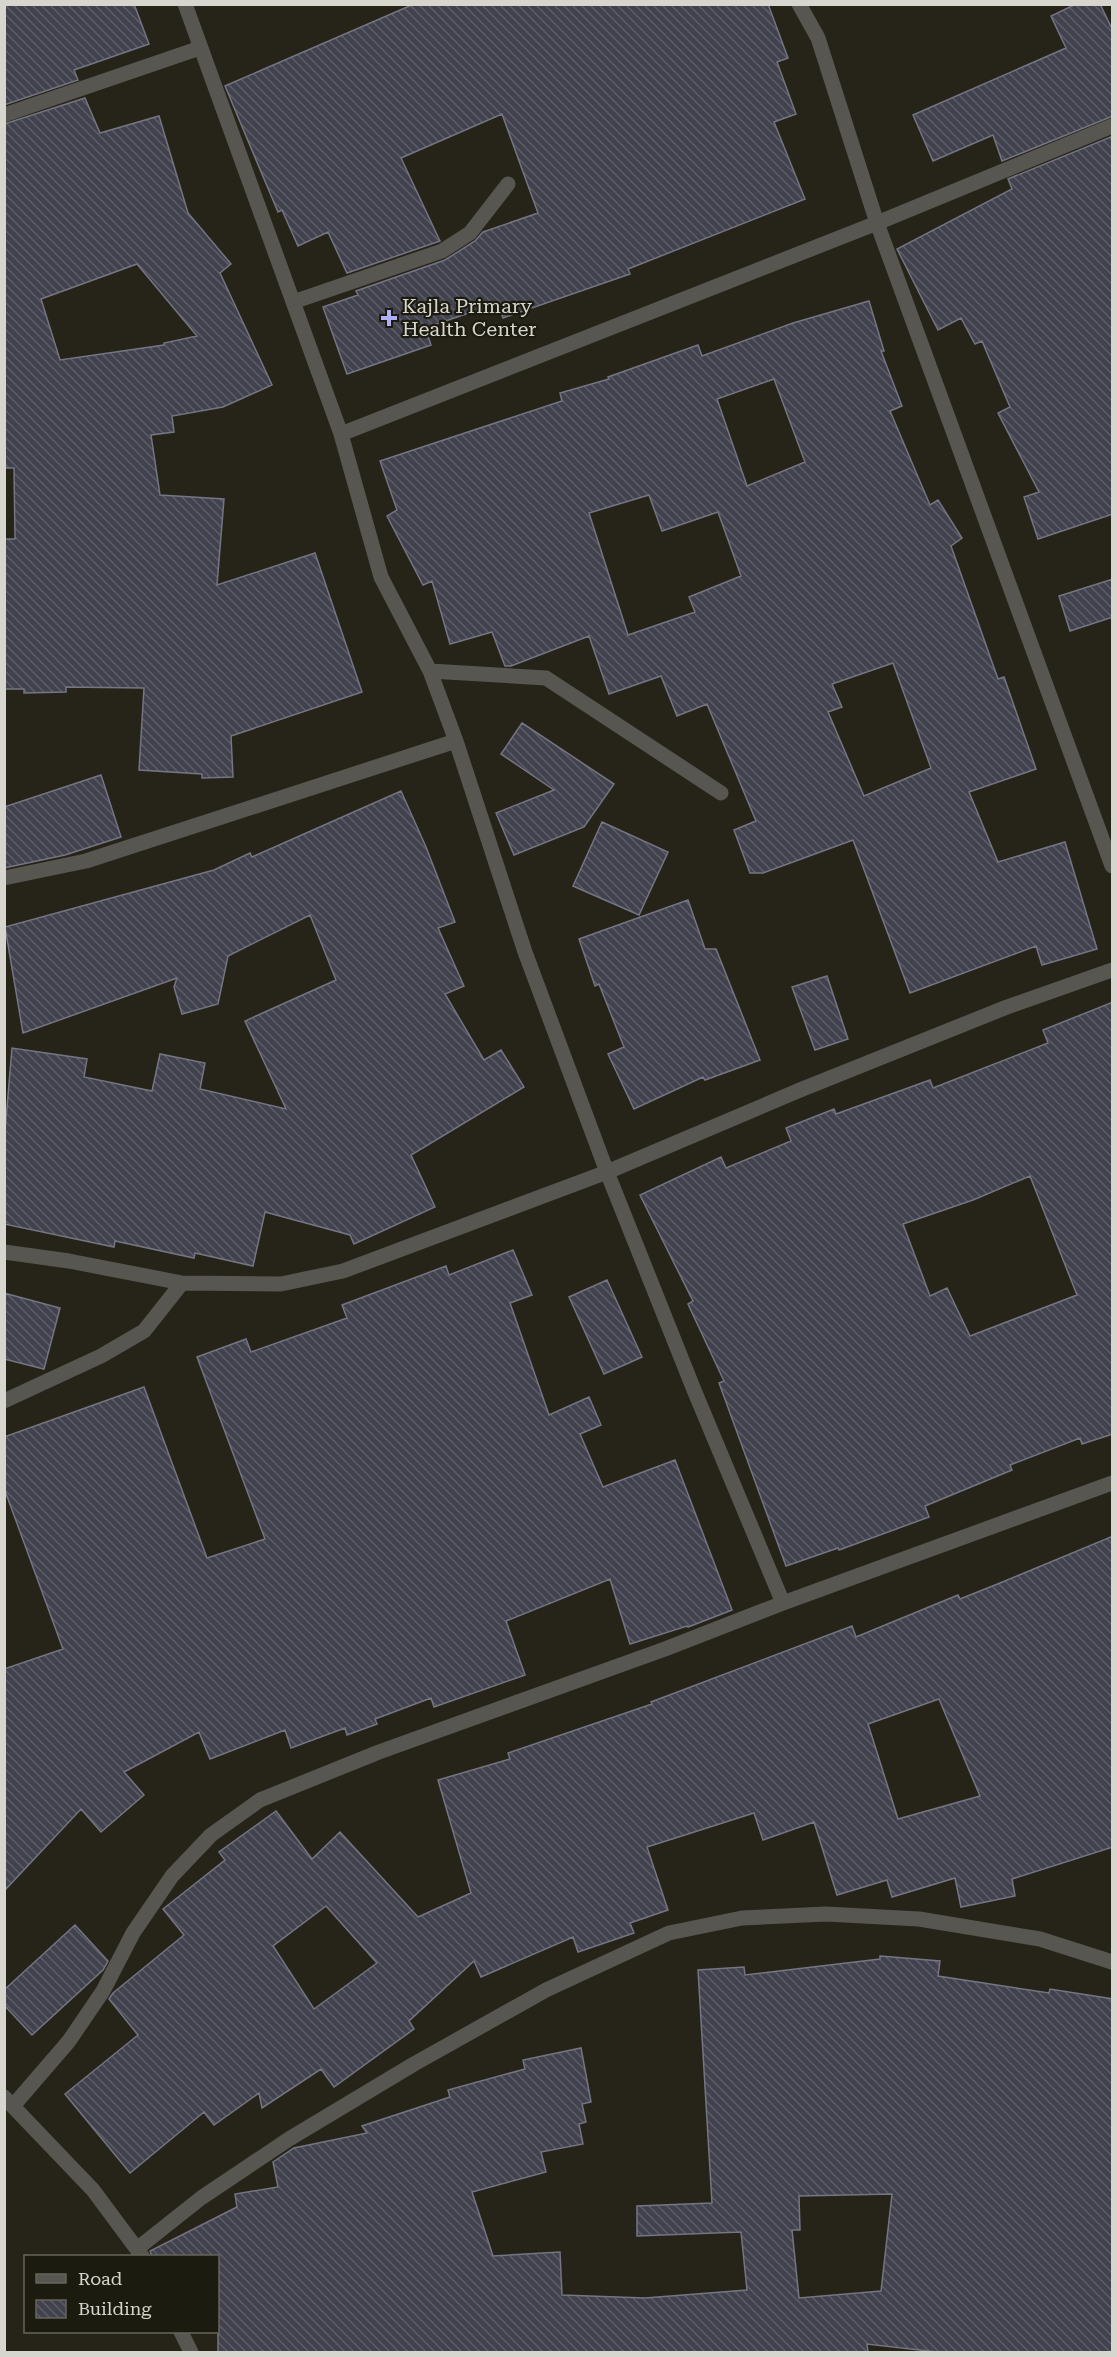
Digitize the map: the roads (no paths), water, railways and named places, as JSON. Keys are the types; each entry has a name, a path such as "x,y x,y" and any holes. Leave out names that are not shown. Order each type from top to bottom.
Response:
{"street":[{"path":"185,4 341,434 381,578 430,671 456,741 525,952 607,1172 783,1603"},
{"path":"799,4 818,38 877,223 1113,866"},
{"path":"4,115 200,48"},
{"path":"341,434 877,223 1113,126"},
{"path":"293,302 442,251 470,233 508,184"},
{"path":"430,671 546,678 721,793"},
{"path":"4,878 86,861 456,741"},
{"path":"4,1252 69,1261 182,1283 281,1284 343,1271 607,1172 844,1072 1008,1007 1113,970"},
{"path":"4,1401 101,1356 144,1330 182,1283"},
{"path":"1113,1483 379,1752 260,1800 211,1835 172,1876 133,1933 103,1991 69,2041 9,2102 93,2190 140,2252 201,2198 289,2139 414,2064 546,1990 669,1933 742,1918 826,1914 919,1918 1040,1939 1113,1962"},
{"path":"182,2333 191,2352"}],"place":[{"name":"Kajla Primary Health Center","path":"389,318"}]}
